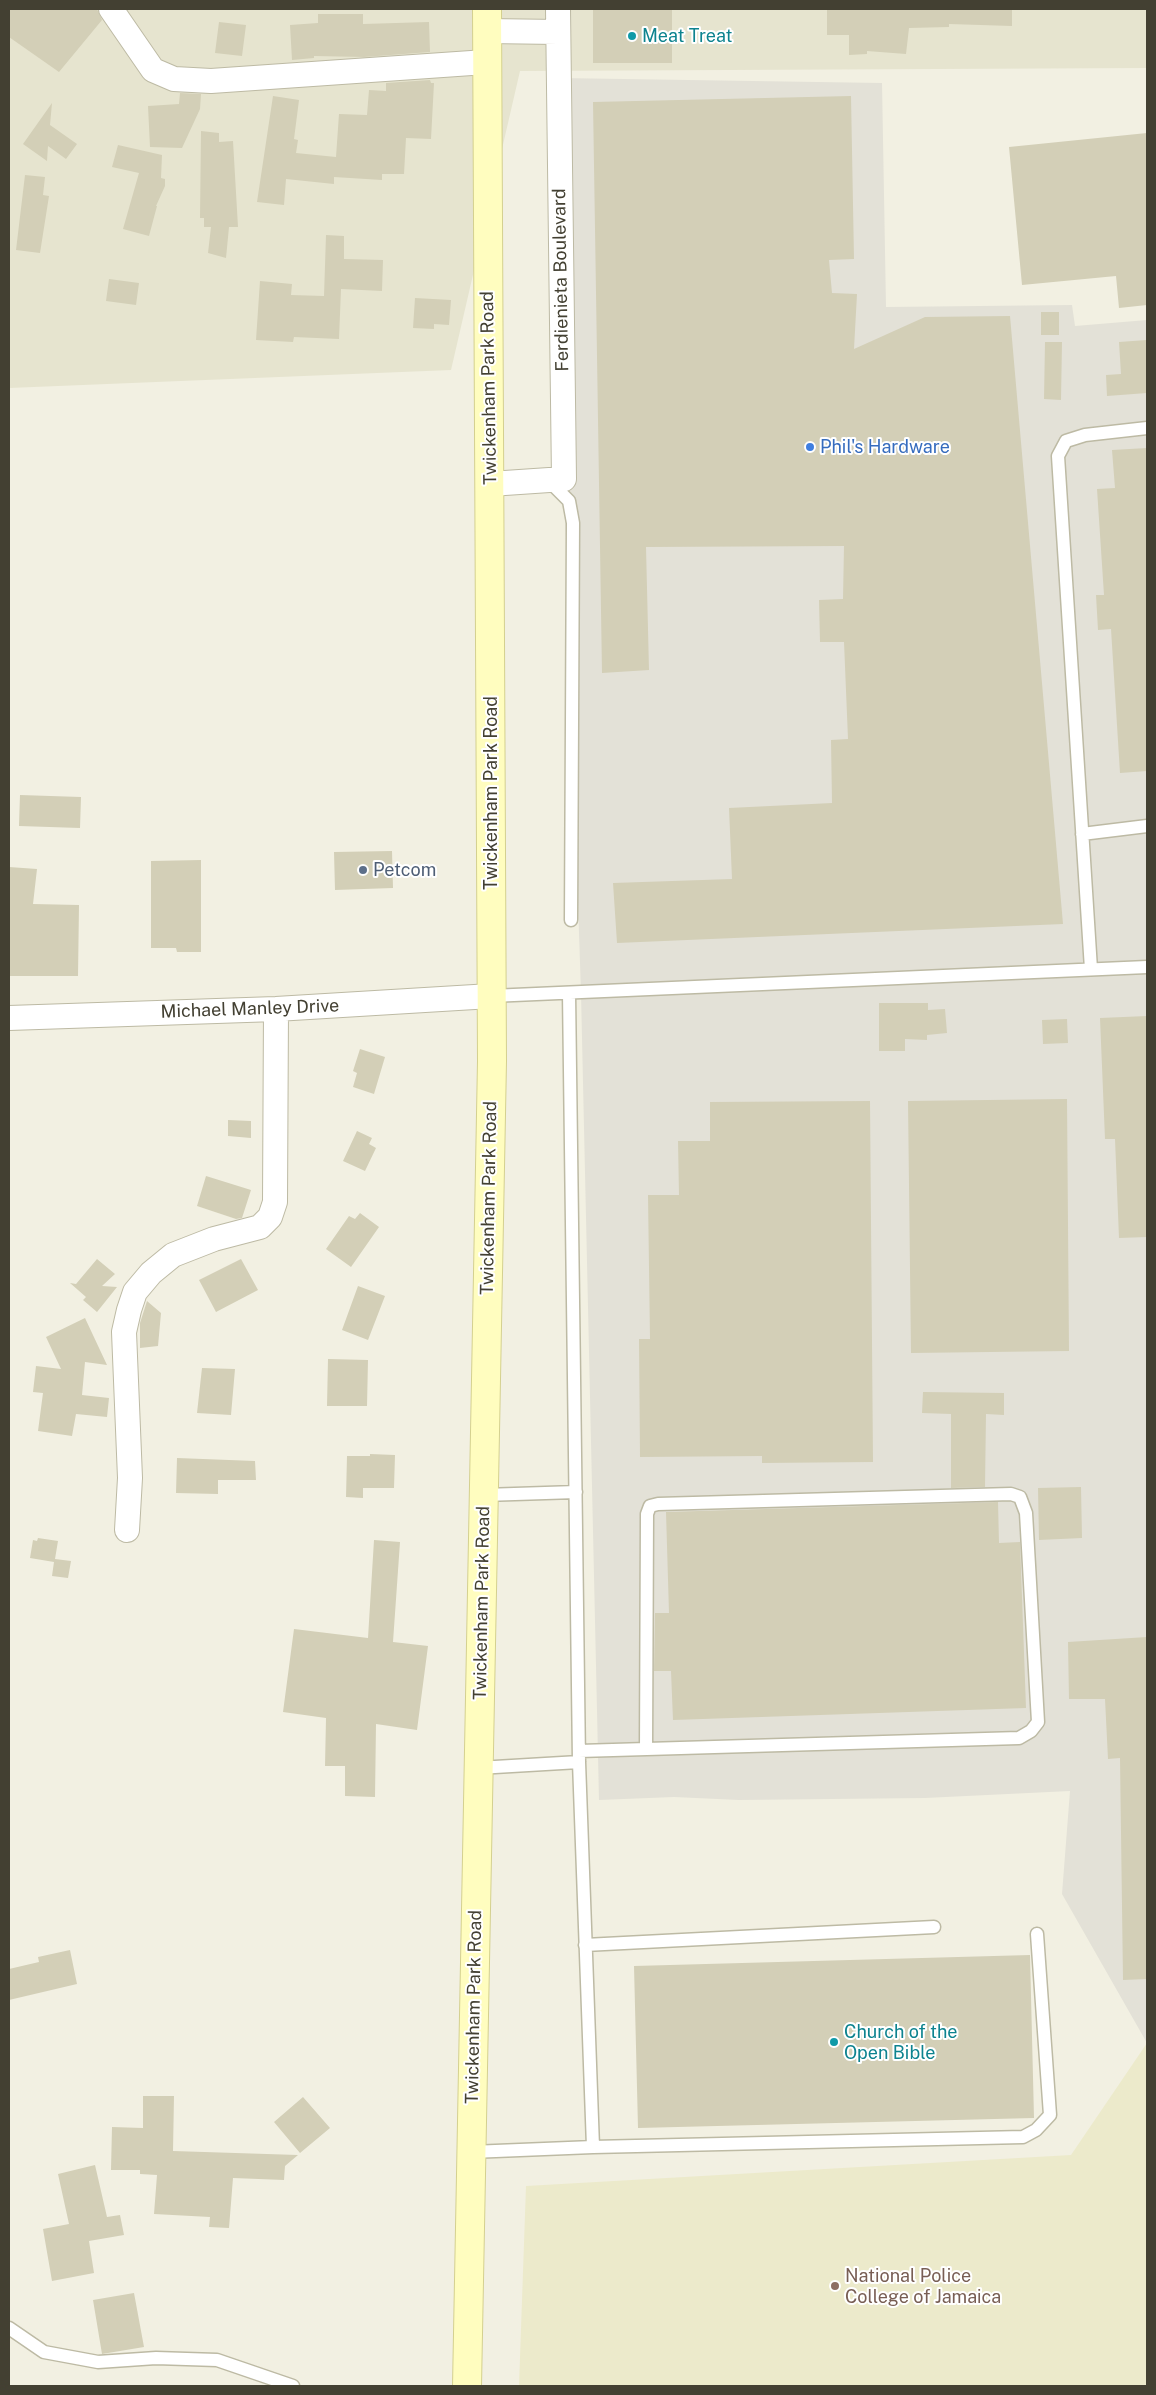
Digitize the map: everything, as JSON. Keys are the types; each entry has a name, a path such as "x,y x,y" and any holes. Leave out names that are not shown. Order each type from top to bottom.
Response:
{"main road":[{"name":"Twickenham Park Road","path":"467,2386 492,1071 487,20"}],"street":[{"path":"111,9 153,70 174,79 211,81 486,62"},
{"path":"487,20 558,20"},
{"name":"Ferdienieta Boulevard","path":"490,484 564,478 558,20"},
{"name":"Michael Manley Drive","path":"9,1018 276,1009 491,996"},
{"path":"127,1530 130,1478 124,1332 129,1310 135,1292 151,1273 173,1256 214,1239 260,1227 270,1217 275,1202 276,1009"}],"lane":[{"path":"1091,969 1058,456 1066,441 1085,435 1147,428"},
{"path":"539,480 554,486 569,501 573,523 571,920"},
{"path":"1082,834 1147,826"},
{"path":"491,996 1147,967"},
{"path":"569,993 579,1757 593,2147"},
{"path":"484,1496 576,1492"},
{"path":"478,1768 646,1749 1019,1738 1031,1731 1038,1722 1026,1513 1020,1497 1011,1494 658,1504 650,1506 647,1514 646,1749"},
{"path":"585,1945 934,1927"},
{"path":"471,2152 593,2147 1023,2137 1036,2130 1050,2114 1037,1934"},
{"path":"9,2328 44,2352 98,2362 156,2358 217,2360 293,2386"}],"shaded area":[{"path":"9,9 1147,9 1147,68 520,71 451,370 9,388"},
{"path":"559,78 882,83 886,307 1072,305 1075,326 1147,320 1147,2043 1062,1894 1070,1791 925,1798 739,1800 674,1797 599,1800 581,993 564,479"},
{"name":"National Police College of Jamaica","path":"1147,2043 1147,2386 519,2386 526,2186 1071,2155"}],"building":[{"path":"9,9 97,9 102,20 59,72 9,37"},
{"name":"Meat Treat","path":"593,9 672,9 672,63 593,63"},
{"path":"827,9 1012,9 1012,26 949,24 949,27 909,28 906,54 867,51 867,54 849,55 849,35 827,35"},
{"path":"318,14 363,14 363,24 429,22 430,52 364,57 314,56 314,58 292,60 290,25 318,23"},
{"path":"219,22 246,25 242,56 215,53"},
{"path":"430,80 431,83 434,83 431,139 406,138 404,174 382,174 382,180 334,177 334,184 286,179 284,205 257,202 273,96 299,100 294,139 298,140 296,153 336,157 339,114 367,115 369,90 386,91 386,83"},
{"path":"180,93 201,94 200,109 182,148 150,147 148,106 179,104"},
{"name":"Phil's Hardware","path":"851,96 854,259 829,260 832,293 857,294 854,349 925,317 1010,316 1063,924 617,943 613,883 732,879 729,808 832,803 831,740 848,739 844,642 820,642 819,600 843,599 844,546 646,547 649,670 602,673 593,102"},
{"path":"52,103 50,125 77,144 66,159 48,146 47,161 23,144"},
{"path":"201,131 219,133 219,142 233,141 238,227 229,227 226,258 208,253 211,227 204,227 204,218 200,218"},
{"path":"1147,133 1147,305 1119,308 1116,276 1022,285 1009,147"},
{"path":"118,145 162,155 161,178 165,179 165,186 156,206 149,236 123,229 139,173 112,167"},
{"path":"25,175 45,177 43,195 49,196 40,253 16,250"},
{"path":"326,235 344,236 344,259 383,260 382,291 341,289 339,339 294,337 293,342 256,340 260,281 292,284 291,295 324,296"},
{"path":"109,279 139,283 136,305 106,301"},
{"path":"415,298 451,300 449,325 434,324 434,329 413,328"},
{"path":"1041,312 1059,312 1059,335 1041,335"},
{"path":"1147,340 1147,393 1107,396 1106,375 1121,374 1119,342"},
{"path":"1045,342 1062,342 1061,400 1044,399"},
{"path":"1147,448 1147,771 1120,773 1111,629 1098,630 1096,595 1104,595 1097,489 1115,488 1112,450"},
{"path":"20,795 81,797 80,828 19,826"},
{"name":"Petcom","path":"392,851 393,888 335,890 334,852"},
{"path":"201,860 201,952 177,952 176,948 151,948 151,861"},
{"path":"9,867 37,869 33,904 79,905 78,976 9,976"},
{"path":"879,1003 928,1003 928,1010 945,1009 947,1033 927,1035 927,1040 905,1039 905,1051 879,1051"},
{"path":"1147,1016 1147,1237 1119,1238 1115,1139 1105,1139 1100,1018"},
{"path":"1067,1019 1068,1043 1043,1044 1042,1020"},
{"path":"360,1049 385,1057 374,1094 353,1087 357,1073 353,1071"},
{"path":"1067,1099 1069,1351 911,1353 908,1101"},
{"path":"870,1101 873,1462 762,1463 762,1456 640,1457 639,1339 650,1339 648,1195 679,1195 678,1141 710,1141 710,1102"},
{"path":"228,1120 251,1121 251,1138 228,1136"},
{"path":"357,1131 372,1138 369,1144 376,1148 365,1171 343,1161"},
{"path":"206,1176 251,1190 242,1218 236,1219 197,1206"},
{"path":"360,1213 379,1227 351,1267 326,1249 349,1216 355,1219"},
{"path":"97,1259 115,1274 102,1286 117,1287 97,1312 83,1300 86,1297 70,1283 76,1284"},
{"path":"241,1259 258,1290 216,1312 199,1280"},
{"path":"358,1286 385,1296 368,1340 342,1330"},
{"path":"147,1301 161,1313 158,1346 140,1348 140,1323"},
{"path":"85,1318 107,1365 85,1362 82,1395 109,1398 107,1417 76,1414 72,1436 38,1431 43,1393 33,1392 36,1366 61,1369 46,1337"},
{"path":"328,1359 368,1360 367,1406 327,1406"},
{"path":"202,1368 235,1369 231,1415 197,1413"},
{"path":"923,1392 1004,1393 1004,1415 986,1414 985,1487 951,1488 951,1414 922,1413"},
{"path":"370,1454 395,1455 394,1488 363,1488 363,1498 346,1497 347,1456 370,1456"},
{"path":"177,1458 255,1461 256,1480 218,1480 218,1494 176,1493"},
{"path":"1081,1487 1082,1538 1039,1540 1038,1488"},
{"path":"998,1502 999,1543 1020,1542 1026,1708 673,1720 671,1671 654,1671 655,1613 669,1613 666,1512"},
{"path":"38,1538 58,1541 55,1559 71,1561 68,1578 52,1576 54,1562 30,1558 33,1540 37,1541"},
{"path":"374,1540 400,1542 393,1642 428,1646 417,1730 376,1724 375,1797 345,1796 345,1766 325,1766 326,1718 283,1712 294,1629 368,1638"},
{"path":"1147,1637 1147,1979 1123,1980 1120,1758 1108,1759 1105,1699 1069,1699 1068,1642"},
{"path":"70,1950 77,1984 9,2000 9,1969 39,1962 38,1957"},
{"name":"Church of the Open Bible","path":"1030,1955 1034,2118 638,2128 634,1966"},
{"path":"143,2096 174,2096 173,2151 298,2155 285,2166 284,2180 233,2178 229,2228 209,2227 210,2217 154,2214 157,2175 140,2174 140,2170 111,2170 112,2127 143,2128"},
{"path":"303,2097 330,2128 300,2153 274,2122"},
{"path":"95,2165 107,2217 120,2215 124,2235 89,2241 94,2273 52,2281 43,2229 69,2224 58,2174"},
{"path":"134,2293 144,2347 102,2354 93,2300"}],"place":[{"name":"Meat Treat","path":"632,36"},
{"name":"Phil's Hardware","path":"810,447"},
{"name":"Petcom","path":"363,870"},
{"name":"Church of the Open Bible","path":"834,2042"},
{"name":"National Police College of Jamaica","path":"835,2286"}]}
